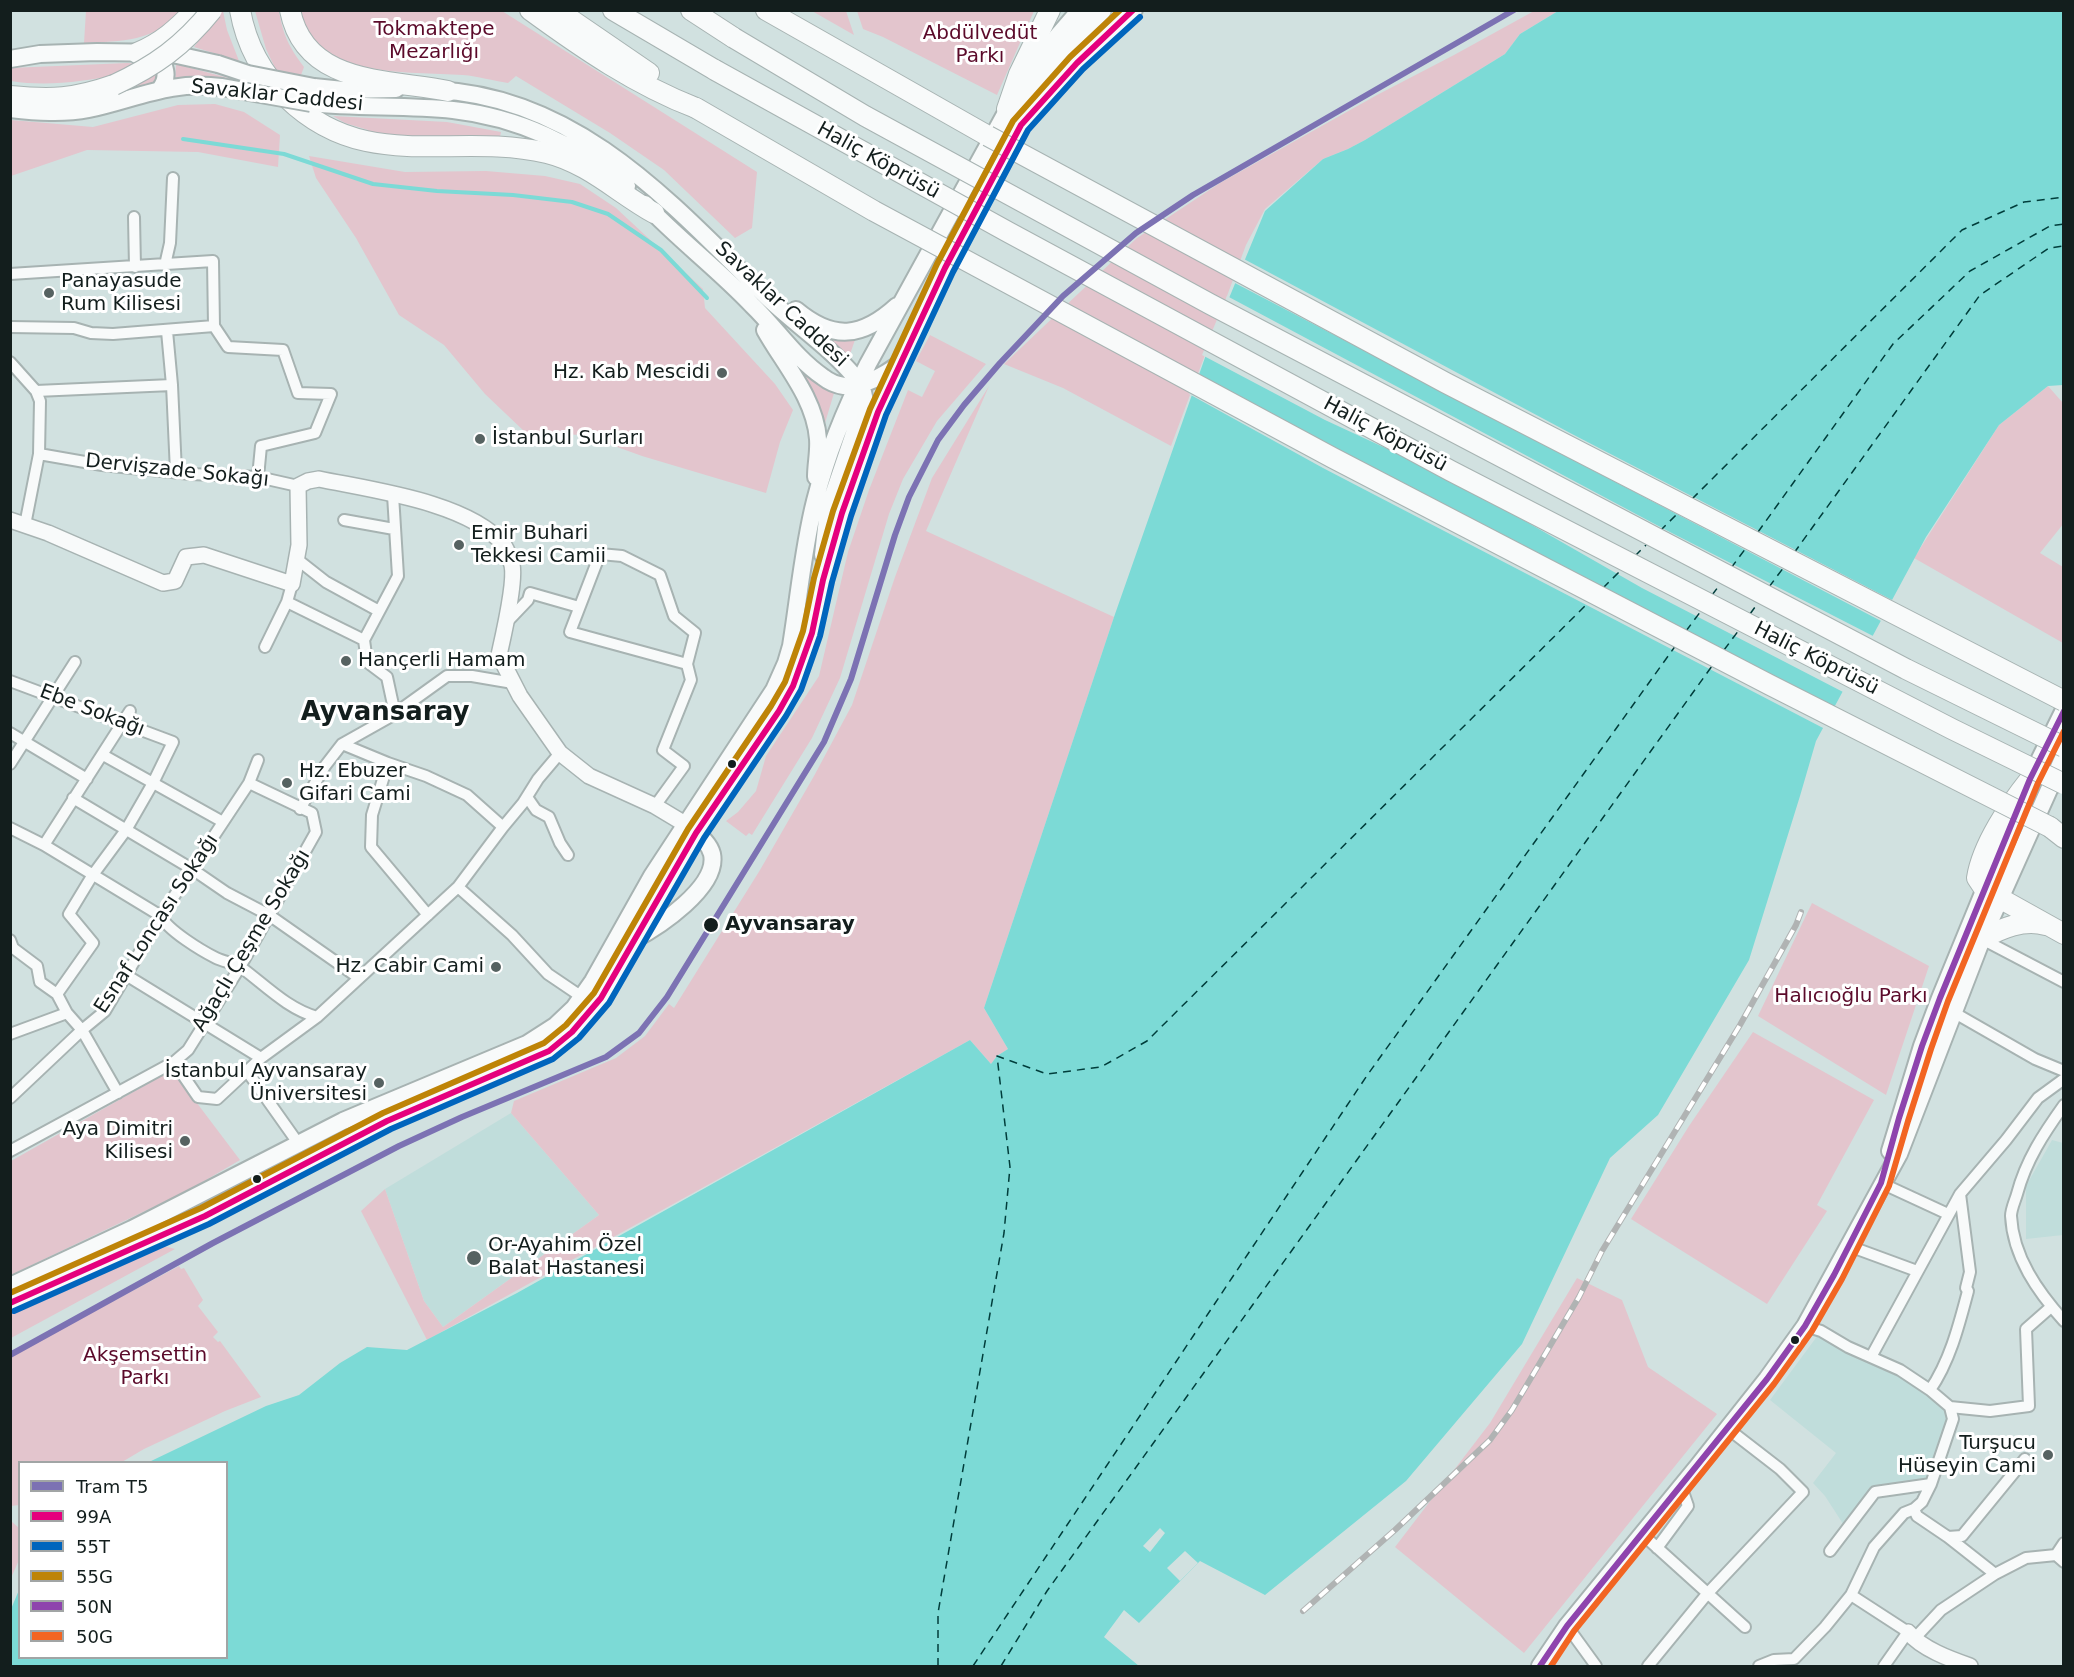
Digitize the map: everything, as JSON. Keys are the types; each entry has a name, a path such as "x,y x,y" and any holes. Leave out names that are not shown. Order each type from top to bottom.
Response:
{"highway":[{"path":"137,53 168,37 195,10"},
{"path":"10,96 61,98 84,96 114,85 166,57 194,33 212,10"},
{"path":"240,10 254,54 279,90 300,111 338,132 356,140 393,146 499,147 544,152 564,157 580,164 654,213"},
{"path":"290,10 292,24 301,40 323,62 365,79 415,84 448,91"},
{"path":"518,10 565,35 649,87 696,108 874,211 1333,458 2059,833"},
{"path":"530,10 565,35"},
{"path":"557,10 672,88 696,108"},
{"name":"Haliç Köprüsü","path":"613,10 715,70 1008,232 1450,471 1952,729 2064,784"},
{"name":"Haliç Köprüsü","path":"691,10 846,105 1210,304 1906,669 2064,747"},
{"path":"1007,109 1019,74 1050,10"},
{"path":"1021,125 1028,106 1049,70 1101,10"},
{"path":"767,11 988,136 1436,377 2064,701"},
{"path":"10,87 63,92 114,85"},
{"path":"2030,779 2002,819 1979,866 1977,878 1996,892 2059,927"},
{"path":"1982,939 2008,926 2037,922 2059,927"}],"main road":[{"path":"10,1303 200,1219 387,1121 549,1051 572,1032 593,1008 618,969 690,828 768,700 783,670 791,646 815,500 830,453 858,384 1007,109 1041,55 1080,10"},
{"path":"10,1286 132,1229 298,1143 385,1103 527,1044 555,1026 582,998 651,876 773,721 793,686 812,633 823,580 842,513 878,412 945,268 1021,125 1077,63 1134,10"},
{"name":"Savaklar Caddesi","path":"10,59 40,54 97,52 183,55 312,95 343,90 448,91 483,97 518,107 563,125 585,137 647,182 736,264 766,296 849,369 858,384 845,386 824,378 799,356 753,305 626,185 604,168 556,140 513,122 454,110 194,85 160,89 75,111 39,112 10,109"},
{"path":"157,53 166,69 164,84 160,89"},
{"path":"736,264 808,320 833,332 863,329 884,316 906,297"},
{"path":"753,305 813,414 818,439 815,500"},
{"path":"858,384 884,376 900,364"},
{"path":"823,580 822,549 828,510 865,401 858,384"},
{"path":"2030,779 2064,710"},
{"path":"1881,1183 1922,1046 2064,756"},
{"path":"633,941 686,906 712,867 710,848 690,828"},
{"path":"1540,1666 1567,1626 1767,1379 1805,1326 1881,1183 1899,1154 1982,939 1996,892"},
{"path":"200,1219 202,1204 216,1186"}],"street":[{"path":"10,53 40,54"},
{"path":"165,265 170,243 173,178"},
{"path":"134,217 135,267"},
{"path":"10,273 213,261 214,326 228,347 283,350 298,393 331,394 315,433 261,446 258,477"},
{"path":"10,327 74,328 91,333 113,334 214,326"},
{"path":"167,331 176,472"},
{"path":"10,362 36,392 40,401 39,454 18,523 163,583 175,581 186,557 204,555 292,584"},
{"path":"36,392 172,385"},
{"name":"Dervişzade Sokağı","path":"39,454 102,465 258,477 298,486 319,479 430,504 473,519 504,544 513,567 507,622 499,656 513,683"},
{"path":"265,647 287,602 298,560 298,486"},
{"path":"393,495 398,576 364,640 367,662 387,677 395,714"},
{"path":"344,520 394,529"},
{"path":"655,806 684,766 663,750 691,680 687,664 695,633 674,616 660,575 622,556 600,554 570,632 687,664"},
{"path":"298,560 326,582 379,611"},
{"path":"507,622 528,600 530,593 579,607"},
{"path":"287,602 364,640"},
{"path":"10,764 75,662"},
{"path":"300,809 342,744 395,714 447,676 472,676 513,683 560,753 589,776 655,806 690,828"},
{"name":"Ebe Sokağı","path":"10,681 173,742 153,783"},
{"path":"44,845 130,711"},
{"path":"10,733 87,778"},
{"path":"342,744 426,776 467,795 503,827"},
{"path":"174,1062 198,1096 217,1099 261,1058 317,1017 458,887 560,753"},
{"path":"103,755 223,822"},
{"name":"Esnaf Loncası Sokağı","path":"10,1098 105,1011 160,916 249,783 258,760"},
{"path":"388,763 372,815 371,847 428,915"},
{"path":"57,994 93,943 69,914 126,830 153,783"},
{"name":"Ağaçlı Çeşme Sokağı","path":"10,1151 174,1062 188,1050 240,967 316,832 312,813 249,783"},
{"path":"527,797 536,810 549,818 568,855"},
{"path":"73,798 192,869 227,893 269,915 359,978"},
{"path":"10,828 44,845 160,916 164,924 216,958 240,967 257,982 303,1013 317,1017"},
{"path":"458,887 512,935 548,974 582,998"},
{"path":"1982,939 2064,982"},
{"path":"11,945 37,966 40,982 57,994 67,1013 82,1030 118,1093"},
{"path":"126,975 261,1058"},
{"path":"1953,1012 2035,1059 2064,1071"},
{"path":"10,1034 67,1013"},
{"path":"247,1071 298,1143"},
{"path":"1871,1357 1960,1194 2038,1098 2064,1079"},
{"path":"2064,1105 2038,1142 2021,1178 2011,1214 2014,1238 2034,1285 2064,1321"},
{"path":"1881,1183 1948,1214"},
{"path":"1930,1390 1942,1372 1968,1291 1966,1288 1970,1272 1960,1194"},
{"path":"1849,1246 1917,1271"},
{"path":"1805,1326 1821,1330 1848,1347 1900,1370 1950,1407 1990,1412 2029,1406 2026,1329 2051,1306"},
{"path":"1759,1666 1774,1660 1794,1659 1825,1627 1851,1595 1874,1547 1904,1513 1914,1509 1922,1502 1931,1484 1953,1419 1950,1407"},
{"path":"1648,1666 1707,1594 1803,1492 1779,1469 1727,1428"},
{"path":"1948,1537 1962,1536 2025,1459"},
{"path":"1830,1551 1875,1492 1931,1484"},
{"path":"1657,1548 1688,1506 1681,1486"},
{"path":"1914,1509 1917,1515 1995,1574"},
{"path":"1642,1534 1745,1627"},
{"path":"1884,1666 1911,1635 1941,1610 1995,1574 2026,1558 2060,1559 2064,1543"},
{"path":"1851,1595 1911,1635 1953,1660 1970,1666"},
{"path":"1567,1626 1596,1666"}],"shaded area":[{"name":"Or-Ayahim Özel Balat Hastanesi","path":"511,1113 599,1215 443,1327 424,1301 385,1189"},
{"path":"2052,1140 2063,1143 2063,1235 2026,1239 2026,1186"},
{"path":"1821,1331 1871,1357 1950,1407 1931,1484 1875,1492 1847,1530 1825,1496 1813,1483 1836,1453 1770,1400"}],"green space":[{"name":"Abdülvedüt Parkı","path":"857,10 1034,11 997,95 863,29"},
{"path":"86,11 181,11 160,29 137,38 84,43"},
{"path":"223,11 227,30 239,61 194,47"},
{"path":"255,11 279,11 287,40 304,67 301,75 276,70 266,49"},
{"name":"Tokmaktepe Mezarlığı","path":"301,11 502,11 757,172 752,228 735,238 664,170 610,133 516,76 508,83 469,76 392,71 344,61 325,50 310,33"},
{"path":"812,11 846,11 854,35"},
{"path":"1534,11 1558,11 1520,34 1505,54 1365,140 1323,159 1265,209 1246,245 1171,446 1063,388 1004,364 1137,238 1220,183"},
{"path":"141,64 156,73 156,78 151,84 127,92 120,75 52,83 11,81 10,68"},
{"path":"176,64 251,84 175,82"},
{"path":"215,104 244,112 280,135 278,167 198,152 87,150 11,176 11,120 93,127 178,105"},
{"path":"333,116 447,122 501,132 500,137 434,139 368,133 368,130 345,123"},
{"path":"309,156 405,172 486,171 545,176 580,184 616,208 703,289 705,308 775,384 793,410 780,442 766,493 642,456 584,435 526,433 485,394 444,345 399,315 356,238 316,178"},
{"path":"930,335 986,364 937,421 903,479 889,514 840,678 812,738 752,835 749,833 746,836 726,821 738,812 756,791 766,756 819,676 848,552 869,490 908,390 922,397 935,371 916,361"},
{"path":"823,336 856,337 848,360"},
{"path":"795,365 813,381 834,393 825,423 823,423 820,408"},
{"path":"989,386 926,531 1114,617 984,1008 1008,1049 997,1056 991,1064 970,1040 427,1340 361,1211 385,1189 424,1301 443,1327 599,1215 511,1113 514,1101 616,1058 645,1036 669,1004 674,1008 760,870 852,705 895,577 932,478"},
{"path":"2048,386 2063,403 2064,523 2040,553 2063,567 2063,643 1914,558 1999,425"},
{"name":"Halıcıoğlu Parkı","path":"1812,903 1929,966 1886,1095 1758,1016"},
{"path":"1753,1032 1874,1100 1817,1205 1827,1211 1767,1304 1631,1219 1689,1126"},
{"path":"172,1070 240,1160 189,1190 11,1275 11,1161"},
{"path":"156,1244 175,1249 11,1338 11,1313"},
{"name":"Akşemsettin Parkı","path":"179,1266 181,1269 184,1268 203,1300 198,1306 218,1332 213,1337 218,1342 220,1341 261,1397 225,1411 124,1461 18,1461 18,1505 11,1506 11,1356"},
{"path":"1577,1278 1622,1300 1648,1367 1717,1414 1524,1653 1395,1547 1490,1423"},
{"path":"11,1521 18,1527 18,1562 11,1578"}],"water":[{"path":"1558,11 2063,11 2063,385 2048,386 1999,425 1926,537 1816,741 1749,960 1658,1115 1610,1158 1522,1344 1406,1481 1265,1595 1200,1561 1139,1623 1124,1610 1104,1637 1139,1666 11,1666 11,1609 18,1592 18,1659 228,1659 228,1461 151,1461 266,1406 299,1395 340,1363 367,1347 407,1350 517,1293 970,1040 991,1064 997,1056 1008,1049 984,1008 1114,617 1208,349 1265,211 1323,159 1365,140 1505,54 1520,34"}],"pier":[{"path":"1242,258 1572,434 1894,601 1883,622 1233,282"},
{"path":"1227,296 1666,530 1875,637 1845,693 1642,588 1448,477 1325,420 1202,355"},
{"path":"1196,373 1331,446 1836,708 1825,729 1323,468 1189,394"},
{"path":"1160,1528 1165,1533 1150,1552 1143,1546"},
{"path":"1185,1551 1198,1563 1180,1581 1167,1568"}],"waterway":[{"path":"183,139 284,154 373,184 572,202 608,214 661,250 707,298"}],"ferry route":[{"path":"1692,499 1962,230 2024,202 2064,197"},
{"path":"1758,532 1893,344 1970,271 2050,226 2064,224"},
{"path":"1794,553 1980,295 2049,248 2064,246"},
{"path":"1660,531 1678,513"},
{"path":"1635,556 1646,545"},
{"path":"1731,568 1746,548"},
{"path":"1769,587 1784,567"},
{"path":"1603,588 1621,570"},
{"path":"1712,595 1722,582"},
{"path":"938,1666 938,1613 1004,1233 1010,1167 997,1056 1047,1074 1101,1067 1147,1041 1589,602"},
{"path":"1750,614 1758,603"},
{"path":"1686,631 1701,611"},
{"path":"1724,650 1739,630"},
{"path":"973,1666 1366,1077 1676,645"},
{"path":"1001,1666 1047,1591 1712,666"}],"railway":[{"path":"1303,1611 1395,1530 1490,1440 1512,1410 1579,1297 1602,1251 1740,1025 1801,912"}],"tram line":[{"name":"T5","path":"10,1355 213,1243 399,1146 606,1057 639,1033 667,997 824,742 851,679 895,535 909,497 938,440 964,405 1063,296 1136,233 1193,195 1514,10"}],"transit line":[{"name":"55G","path":"10,1293 201,1208 383,1113 544,1043 566,1025 594,993 688,829 785,682 803,631 814,578 833,511 870,409 937,264 1013,121 1070,57 1120,10"},
{"name":"99A","path":"10,1303 205,1216 387,1121 549,1051 572,1032 601,998 696,833 779,711 793,686 812,633 823,580 842,513 878,412 945,268 1021,125 1077,63 1133,10"},
{"name":"55T","path":"14,1311 209,1224 391,1129 553,1059 579,1038 609,1003 704,838 801,690 820,636 832,582 851,516 886,415 953,272 1028,130 1083,69 1140,17"},
{"name":"50N","path":"1540,1666 1567,1626 1767,1379 1805,1326 1834,1275 1881,1183 1899,1118 1940,998 2030,779 2064,711"},
{"name":"50G","path":"1551,1666 1574,1631 1774,1384 1812,1331 1842,1279 1889,1186 1948,1001 2038,783 2064,731"}],"place":[{"name":"Panayasude Rum Kilisesi","path":"49,293"},
{"name":"Hz. Kab Mescidi","path":"722,373"},
{"name":"İstanbul Surları","path":"480,439"},
{"name":"Emir Buhari Tekkesi Camii","path":"459,545"},
{"name":"Hançerli Hamam","path":"346,661"},
{"name":"Hz. Ebuzer Gifari Cami","path":"287,783"},
{"name":"Ayvansaray","path":"711,925"},
{"name":"Hz. Cabir Cami","path":"496,967"},
{"name":"İstanbul Ayvansaray Üniversitesi","path":"379,1083"},
{"name":"Aya Dimitri Kilisesi","path":"185,1141"},
{"name":"Or-Ayahim Özel Balat Hastanesi","path":"474,1258"},
{"name":"Turşucu Hüseyin Cami","path":"2048,1455"}],"district":[{"name":"Ayvansaray","path":"385,713"}]}
